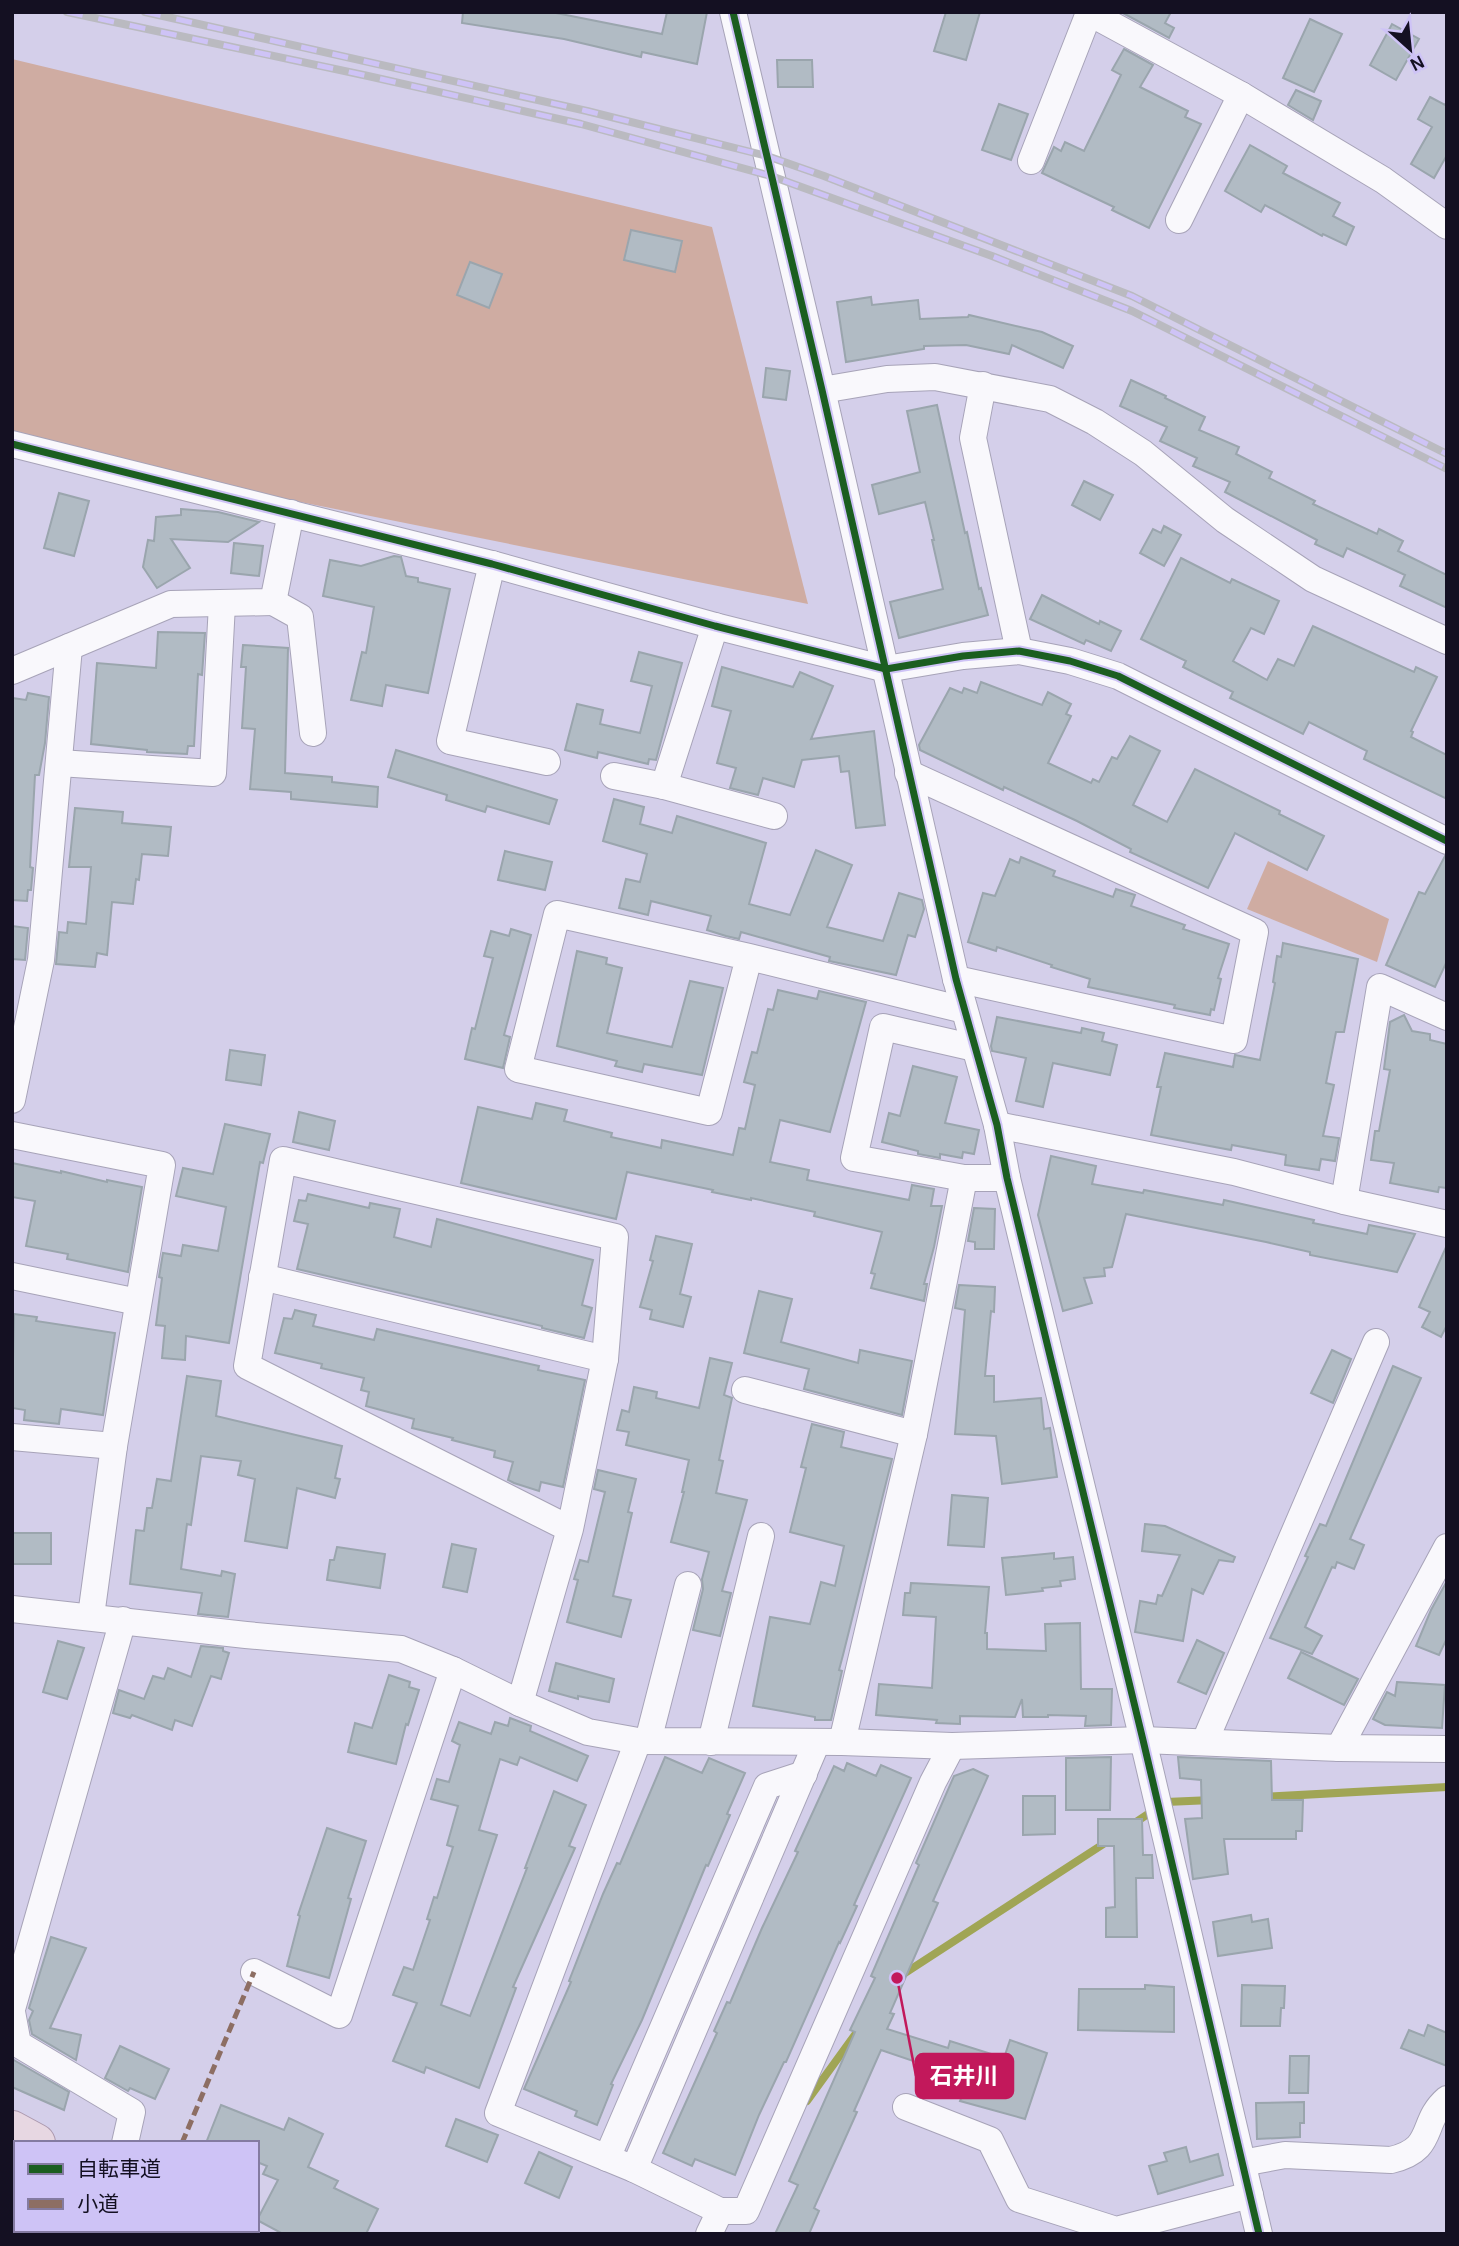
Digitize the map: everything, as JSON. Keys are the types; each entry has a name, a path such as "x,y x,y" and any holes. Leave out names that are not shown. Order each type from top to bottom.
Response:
{"highway":[{"path":"12,2130 32,2141"}],"street":[{"path":"733,12 956,979 997,1125 1007,1178 1259,2234"},
{"path":"1031,161 1089,13 1241,95 1443,214"},
{"path":"1179,220 1241,95"},
{"path":"822,390 887,379 935,376 1049,399 1095,422 1143,453 1225,520 1313,579 1447,641"},
{"path":"983,385 973,438 1019,652"},
{"path":"12,444 492,564 715,626 886,669 963,656 1019,652 1070,662 1118,676 1447,841"},
{"path":"273,602 291,513"},
{"path":"492,564 450,741 547,762"},
{"path":"12,671 171,604 273,602 300,617 313,733"},
{"path":"60,764 212,773 222,604"},
{"path":"664,786 715,626"},
{"path":"12,1100 41,960 69,647"},
{"path":"908,773 1255,932 1234,1040 956,979"},
{"path":"614,776 664,786 774,816"},
{"path":"749,957 709,1112 518,1069 557,914 749,957 964,1010"},
{"path":"1343,1201 1380,987 1447,1017"},
{"path":"975,1048 883,1027 854,1158 964,1178 1007,1178"},
{"path":"997,1125 1234,1172 1343,1201 1447,1224"},
{"path":"12,1135 162,1165 114,1446 91,1616"},
{"path":"520,1703 570,1529 605,1359 615,1237 283,1160 247,1366 570,1529"},
{"path":"634,2169 804,1774 829,1742 914,1434 964,1178"},
{"path":"12,1276 138,1302"},
{"path":"262,1277 605,1359"},
{"path":"1205,1741 1376,1342"},
{"path":"745,1390 914,1434"},
{"path":"12,1437 114,1446"},
{"path":"711,1742 761,1536"},
{"path":"1339,1748 1447,1547"},
{"path":"688,1585 643,1741 498,2113 634,2169 714,2222 746,2211 933,1782 952,1746"},
{"path":"12,1609 401,1649 588,1732 643,1741 952,1746 1143,1740 1339,1748 1447,1749"},
{"path":"123,1620 12,2010 18,2044 132,2112 125,2141"},
{"path":"254,1972 339,2015 453,1670"},
{"path":"607,2158 767,1786 804,1774"},
{"path":"694,1952 723,1965"},
{"path":"1242,2163 1285,2155 1391,2160 1407,2156 1423,2143 1437,2107 1447,2099"},
{"path":"906,2107 990,2140 1019,2199 1115,2230 1250,2195"}],"shaded area":[{"path":"12,59 712,227 808,604 12,444"},
{"path":"1268,861 1389,919 1377,962 1247,909"}],"building":[{"path":"463,12 551,12 662,34 667,12 707,12 697,64 642,52 641,57 564,39 462,23"},
{"path":"946,12 980,12 966,60 934,51"},
{"path":"1121,12 1171,12 1165,23 1174,28 1169,38"},
{"path":"1310,19 1342,34 1314,92 1283,78"},
{"path":"1392,24 1419,39 1396,80 1370,65"},
{"path":"1124,49 1153,65 1140,87 1188,111 1185,117 1201,124 1149,228 1112,210 1114,207 1042,173 1054,147 1061,151 1065,142 1084,151 1121,75 1112,70"},
{"path":"777,60 812,60 813,87 778,87"},
{"path":"1296,90 1321,101 1313,120 1288,105"},
{"path":"1430,97 1445,105 1447,101 1447,155 1434,178 1411,164 1432,127 1418,119"},
{"path":"999,104 1028,114 1011,160 982,150"},
{"path":"1250,145 1287,166 1283,173 1340,203 1333,216 1354,227 1346,245 1323,234 1322,236 1265,205 1261,212 1225,191"},
{"path":"631,230 682,241 675,272 624,260"},
{"path":"470,262 502,274 489,308 457,295"},
{"path":"871,297 872,305 918,300 920,319 969,315 1042,332 1073,346 1063,368 1012,345 1009,354 966,345 924,346 924,349 846,362 837,302"},
{"path":"766,368 790,371 786,400 763,397"},
{"path":"1131,380 1205,417 1199,430 1239,447 1236,454 1272,472 1269,478 1315,501 1313,504 1377,534 1379,529 1403,541 1398,551 1447,575 1447,608 1400,586 1405,575 1347,548 1343,557 1315,544 1317,540 1225,492 1230,482 1193,466 1197,458 1160,441 1167,427 1120,406"},
{"path":"937,405 965,533 967,532 979,589 981,588 988,615 899,638 890,602 943,589 925,502 879,514 872,485 920,472 907,411"},
{"path":"1084,481 1113,495 1100,520 1072,505"},
{"path":"59,493 89,501 74,556 44,548"},
{"path":"181,509 218,512 259,522 228,542 171,539 190,568 157,588 143,567 148,540 154,541 156,517 181,515"},
{"path":"1164,526 1181,535 1164,566 1140,553 1153,529 1161,533"},
{"path":"234,543 263,546 259,576 231,573"},
{"path":"394,556 401,557 406,576 418,578 418,582 450,589 428,693 386,685 382,706 351,700 362,652 366,653 374,607 323,596 330,560 361,566"},
{"path":"1181,558 1230,583 1232,579 1279,601 1264,634 1251,628 1233,661 1267,680 1278,659 1294,666 1313,626 1414,672 1416,667 1437,677 1411,731 1411,737 1447,755 1447,799 1364,759 1367,751 1309,722 1303,734 1230,698 1233,692 1183,667 1186,661 1141,639"},
{"path":"1042,595 1099,624 1100,621 1121,631 1111,651 1086,640 1084,644 1030,619"},
{"path":"158,632 205,633 202,675 198,674 194,746 188,746 187,754 147,752 91,744 97,663 156,668"},
{"path":"243,645 288,648 285,773 332,777 332,782 378,787 377,807 291,799 291,792 250,789 255,729 242,728 246,667 241,667"},
{"path":"639,652 682,663 656,760 649,759 648,764 598,752 597,758 565,750 577,704 603,710 600,724 640,733 652,686 631,681"},
{"path":"722,667 793,687 800,672 833,686 811,739 874,731 885,825 856,828 849,771 841,772 839,756 802,760 794,787 763,778 758,795 730,788 736,768 717,763 731,711 712,706"},
{"path":"981,682 1042,705 1048,692 1071,704 1066,714 1071,716 1048,763 1091,783 1093,779 1099,782 1112,757 1117,759 1130,736 1160,751 1133,805 1167,822 1195,769 1324,836 1307,870 1235,833 1208,888 1130,852 1131,849 1077,821 1004,787 1003,790 920,750 919,745 950,688 962,693 964,688 977,693"},
{"path":"28,693 49,697 45,743 39,775 35,775 30,867 33,868 27,901 12,900 12,698 26,700"},
{"path":"396,750 557,800 549,824 487,806 485,812 446,800 447,795 388,777"},
{"path":"614,799 644,807 640,824 672,833 677,816 766,843 749,904 790,915 816,850 852,865 827,927 883,941 899,893 922,900 924,909 915,937 908,935 896,975 829,961 830,957 741,932 739,939 726,936 707,930 711,916 651,901 648,915 619,908 626,879 640,882 647,854 603,841"},
{"path":"75,808 123,812 122,823 171,827 168,856 142,854 133,904 112,902 107,955 97,953 95,967 56,964 59,932 67,933 68,922 86,924 91,867 69,867"},
{"path":"505,851 552,862 545,890 498,880"},
{"path":"1445,856 1447,961 1435,987 1386,965 1419,892 1425,894"},
{"path":"1021,857 1055,871 1053,876 1113,897 1116,889 1135,895 1131,906 1185,925 1183,929 1229,944 1218,978 1221,979 1214,1010 1211,1009 1210,1015 1088,987 1090,979 997,947 996,951 968,942 983,893 995,896 1010,859 1019,863"},
{"path":"12,926 28,928 25,960 12,959"},
{"path":"511,929 531,935 504,1035 510,1037 503,1068 465,1059 493,958 484,956 491,931 509,936"},
{"path":"1283,943 1358,959 1344,1032 1336,1032 1326,1083 1334,1085 1323,1136 1339,1138 1335,1161 1321,1159 1319,1170 1285,1165 1286,1155 1232,1145 1231,1150 1151,1135 1161,1087 1157,1087 1165,1053 1233,1067 1235,1055 1260,1060 1275,983 1277,956 1281,957"},
{"path":"577,951 607,958 606,964 622,968 607,1033 672,1047 690,981 723,988 702,1075 644,1064 642,1072 615,1066 617,1061 557,1046"},
{"path":"778,990 817,999 819,991 866,1002 830,1132 780,1120 770,1162 809,1170 807,1180 909,1200 912,1185 934,1189 931,1206 942,1206 924,1284 927,1284 924,1301 871,1288 875,1274 871,1273 882,1232 814,1216 815,1212 627,1172 616,1219 461,1183 478,1107 532,1119 536,1103 567,1110 564,1121 612,1133 611,1137 661,1148 662,1140 733,1155 739,1128 745,1129 755,1085 744,1082 752,1052 757,1053 768,1009 773,1010"},
{"path":"1404,1015 1412,1031 1430,1034 1430,1040 1447,1044 1447,1188 1439,1187 1438,1192 1390,1183 1394,1163 1371,1160 1390,1070 1384,1069 1390,1022"},
{"path":"997,1017 1081,1033 1082,1028 1104,1033 1102,1041 1117,1045 1110,1075 1053,1063 1043,1107 1016,1101 1026,1058 992,1051"},
{"path":"230,1050 265,1055 261,1085 226,1080"},
{"path":"913,1066 957,1077 945,1123 979,1130 974,1154 963,1152 962,1158 940,1154 940,1158 882,1142 889,1113 900,1116"},
{"path":"299,1112 335,1121 329,1150 293,1142"},
{"path":"225,1124 270,1134 263,1163 260,1162 229,1343 186,1336 185,1360 162,1358 165,1326 156,1325 163,1253 181,1256 183,1245 218,1251 226,1207 176,1196 183,1168 213,1174"},
{"path":"1051,1156 1096,1166 1092,1184 1143,1193 1144,1190 1223,1205 1224,1200 1367,1234 1369,1225 1415,1234 1397,1272 1126,1214 1112,1267 1104,1268 1105,1276 1084,1278 1092,1303 1063,1311 1038,1215"},
{"path":"12,1163 142,1187 128,1272 67,1259 68,1254 26,1246 35,1201 12,1197"},
{"path":"308,1194 369,1208 370,1203 400,1209 394,1237 431,1247 437,1219 593,1260 582,1305 592,1308 584,1338 297,1269 308,1224 294,1221 299,1200 306,1201"},
{"path":"974,1208 995,1209 994,1249 975,1249 975,1242 968,1241"},
{"path":"656,1236 692,1244 680,1294 691,1297 683,1327 650,1319 652,1310 640,1307 653,1261 650,1260"},
{"path":"1447,1245 1447,1325 1441,1337 1422,1327 1430,1312 1419,1307"},
{"path":"959,1285 995,1287 985,1376 994,1376 994,1402 1041,1398 1044,1429 1050,1428 1057,1477 1002,1484 996,1436 955,1434 965,1310 955,1308"},
{"path":"759,1291 792,1299 781,1342 858,1363 860,1350 912,1361 902,1415 804,1389 809,1369 744,1353"},
{"path":"295,1310 316,1315 313,1326 374,1340 377,1329 539,1366 538,1370 585,1380 563,1487 541,1482 539,1491 514,1483 508,1480 513,1462 494,1457 495,1451 412,1428 414,1419 366,1406 369,1392 361,1390 364,1378 321,1368 322,1364 275,1353 284,1318 292,1319"},
{"path":"14,1314 37,1317 36,1321 115,1333 103,1415 61,1409 59,1424 24,1420 25,1410 12,1408"},
{"path":"1332,1350 1351,1359 1333,1403 1311,1393"},
{"path":"710,1358 732,1363 724,1395 732,1398 719,1460 723,1461 716,1493 747,1500 722,1591 731,1593 720,1636 693,1630 709,1552 671,1542 689,1460 626,1445 629,1432 617,1430 622,1410 629,1412 634,1387 657,1392 656,1398 699,1408"},
{"path":"1393,1366 1421,1378 1350,1539 1364,1545 1354,1569 1337,1562 1335,1568 1332,1567 1305,1627 1322,1636 1312,1654 1270,1638 1308,1557 1305,1556 1320,1524 1326,1526"},
{"path":"187,1376 221,1381 216,1416 342,1446 335,1478 340,1479 335,1498 297,1488 287,1548 245,1541 255,1479 238,1475 241,1461 201,1456 191,1525 187,1524 181,1569 221,1576 222,1571 235,1574 228,1617 198,1614 202,1593 130,1584 136,1530 144,1531 147,1508 152,1508 157,1479 171,1481"},
{"path":"812,1424 844,1432 841,1447 892,1459 839,1670 842,1671 831,1720 815,1720 815,1717 753,1706 770,1617 810,1624 821,1582 835,1586 844,1546 790,1532 806,1468 801,1467"},
{"path":"598,1470 636,1479 628,1512 632,1513 613,1596 631,1600 621,1637 567,1622 578,1580 574,1579 580,1560 588,1562 605,1492 594,1489"},
{"path":"952,1495 988,1498 984,1547 948,1545"},
{"path":"1145,1524 1165,1526 1235,1557 1233,1562 1219,1560 1203,1594 1192,1589 1183,1641 1135,1632 1140,1601 1156,1604 1158,1595 1162,1596 1180,1555 1142,1551"},
{"path":"12,1533 51,1533 51,1564 12,1564"},
{"path":"452,1544 476,1549 467,1592 443,1587"},
{"path":"337,1547 385,1554 380,1588 327,1580 330,1560 334,1560"},
{"path":"1054,1553 1054,1559 1073,1557 1075,1579 1060,1581 1061,1586 1042,1588 1043,1591 1006,1595 1002,1558"},
{"path":"1447,1581 1447,1638 1439,1655 1416,1646"},
{"path":"911,1583 989,1587 985,1633 987,1649 1046,1651 1045,1624 1080,1623 1081,1689 1112,1689 1111,1725 1085,1726 1086,1716 1023,1717 1022,1699 1015,1717 960,1716 960,1724 876,1715 879,1684 932,1688 936,1617 903,1615 905,1593 910,1593"},
{"path":"1197,1640 1224,1653 1206,1694 1178,1682"},
{"path":"58,1641 84,1648 67,1699 43,1692"},
{"path":"201,1646 223,1648 223,1651 229,1653 221,1679 211,1676 192,1726 175,1720 172,1730 132,1715 130,1718 113,1713 119,1690 144,1699 153,1676 164,1679 168,1668 191,1677"},
{"path":"1301,1652 1358,1679 1344,1705 1288,1678"},
{"path":"556,1663 614,1679 609,1702 578,1696 578,1699 549,1691"},
{"path":"389,1675 410,1682 409,1687 419,1690 408,1725 406,1724 396,1764 348,1752 355,1723 372,1728"},
{"path":"1397,1682 1445,1685 1442,1728 1385,1725 1373,1719 1387,1692 1395,1696"},
{"path":"510,1718 531,1726 530,1731 588,1756 577,1781 520,1757 517,1765 500,1759 479,1830 497,1835 441,2005 470,2016 554,1791 586,1805 569,1846 575,1848 513,1987 516,1988 479,2088 426,2067 424,2073 393,2061 417,2003 393,1995 404,1967 413,1970 430,1920 427,1919 434,1897 437,1898 453,1847 447,1845 458,1806 431,1799 437,1779 449,1782 460,1745 452,1741 459,1722 491,1734 495,1722 508,1726"},
{"path":"665,1757 702,1773 709,1758 745,1773 727,1814 730,1815 708,1866 706,1865 642,2020 611,2084 613,2085 597,2125 575,2116 577,2111 524,2089 571,1982 569,1981 603,1894 617,1863 620,1864"},
{"path":"1111,1757 1110,1810 1066,1810 1066,1758"},
{"path":"1178,1757 1271,1761 1272,1800 1303,1800 1302,1831 1296,1831 1296,1839 1224,1839 1228,1874 1193,1879 1185,1819 1202,1818 1201,1780 1180,1778"},
{"path":"847,1763 876,1776 881,1765 911,1778 854,1905 857,1906 759,2115 735,2175 695,2159 692,2166 663,2153 717,2033 714,2031 727,2002 730,2003 834,1766 844,1771"},
{"path":"973,1769 988,1776 933,1901 938,1903 890,2013 894,2014 887,2029 948,2048 950,2041 1004,2058 1010,2040 1047,2053 1025,2119 960,2101 965,2089 936,2080 940,2070 881,2050 854,2111 857,2112 814,2208 819,2211 809,2234 775,2234 798,2185 789,2181 855,2032 850,2030 875,1978 871,1976 919,1865 916,1863 954,1776"},
{"path":"1023,1796 1055,1796 1055,1834 1023,1835"},
{"path":"1098,1819 1142,1819 1143,1855 1152,1855 1153,1878 1136,1878 1137,1937 1106,1937 1106,1908 1115,1907 1114,1846 1098,1846"},
{"path":"327,1828 366,1841 348,1898 351,1899 329,1978 287,1966 300,1916 298,1915"},
{"path":"1251,1915 1252,1922 1268,1919 1272,1948 1218,1956 1213,1922"},
{"path":"51,1937 86,1948 50,2028 81,2035 76,2060 32,2034 29,2020 33,2011 29,2008"},
{"path":"1145,1985 1174,1987 1174,2032 1078,2030 1079,1989 1145,1989"},
{"path":"1242,1985 1285,1986 1280,2026 1241,2026"},
{"path":"1428,2025 1447,2033 1447,2066 1401,2048 1409,2030 1424,2036"},
{"path":"120,2046 169,2069 155,2099 130,2088 128,2091 105,2078"},
{"path":"1290,2056 1309,2056 1308,2093 1289,2093"},
{"path":"12,2059 69,2092 64,2110 12,2087"},
{"path":"1304,2102 1304,2123 1300,2123 1300,2137 1257,2139 1256,2103"},
{"path":"221,2105 284,2130 289,2118 323,2134 308,2167 338,2181 334,2188 378,2209 366,2234 283,2234 259,2221 278,2180 263,2174 267,2166 259,2163 259,2141 207,2141"},
{"path":"456,2119 498,2135 487,2162 446,2146"},
{"path":"1186,2147 1190,2162 1218,2154 1223,2175 1158,2194 1149,2166 1167,2161 1164,2153"},
{"path":"539,2152 572,2167 559,2198 525,2183"}],"waterway":[{"path":"1263,1797 1447,1787"},
{"path":"1133,1824 1166,1802 1212,1800"},
{"path":"902,1975 1108,1841"},
{"path":"807,2101 857,2032"}],"railway":[{"path":"67,12 581,124 771,176 992,256 1132,311 1447,469"},
{"path":"145,12 587,111 767,156 1132,296 1447,454"}],"marked path":[{"path":"183,2141 254,1972"}],"cycle path":[{"path":"733,12 956,979 997,1125 1007,1178 1259,2234"},
{"path":"12,444 492,564 715,626 886,669 963,656 1019,651 1070,661 1118,676 1447,841"}],"place":[{"name":"石井川","path":"897,1978"}]}
